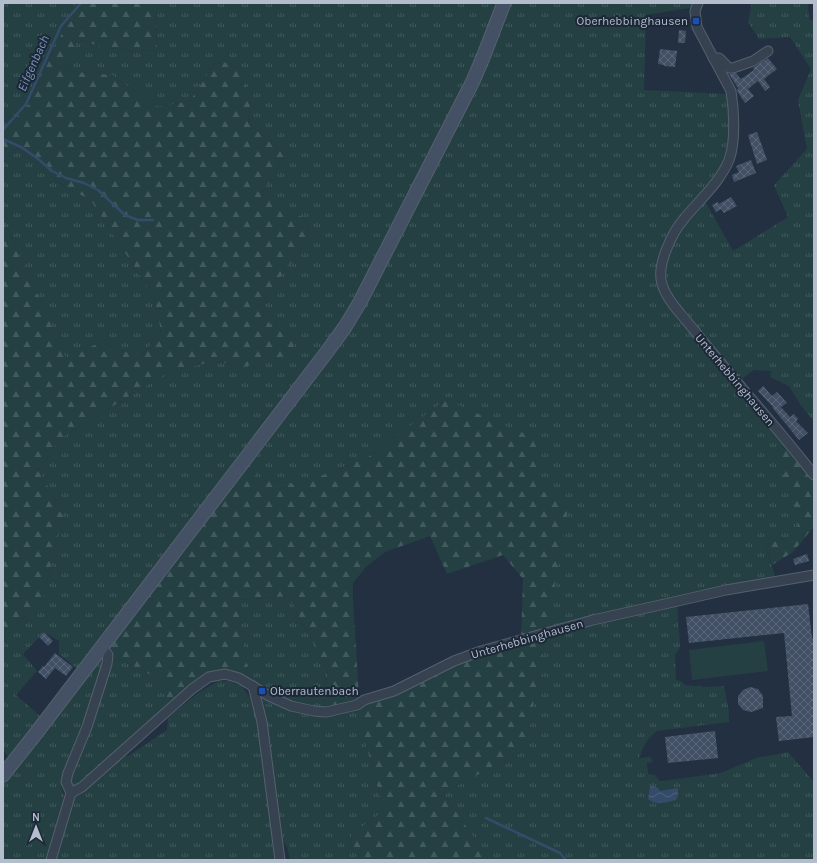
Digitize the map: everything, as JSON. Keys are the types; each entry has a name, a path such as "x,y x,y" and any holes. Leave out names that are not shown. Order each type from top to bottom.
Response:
{"main road":[{"path":"3,775 326,353 353,315 473,81 504,3"}],"street":[{"path":"698,3 695,11 697,27 713,58 719,58 730,68 733,68 753,61 768,51"},
{"name":"Unterhebbinghausen","path":"713,58 731,91 733,102 734,124 730,159 722,174 708,193 683,220 676,231 663,257 661,282 667,296 704,343 794,448 814,475"},
{"name":"Unterhebbinghausen","path":"253,686 277,700 291,706 326,712 357,705 364,700 394,691 454,661 481,651 547,634 574,625 726,590 814,575"},
{"path":"71,793 66,782 68,773 87,727 107,664 108,655 102,647"},
{"path":"51,860 71,793 82,786 184,696 209,677 225,674 234,676 253,686 262,722 280,860"}],"green space":[{"path":"3,3 76,3 29,104 3,133"},
{"path":"76,3 156,3 157,50 135,51 102,47 77,39 65,71 112,75 158,107 190,101 216,61 238,65 251,99 248,123 285,155 262,194 309,221 308,240 260,305 270,324 295,339 291,354 243,367 217,361 170,371 61,438 39,469 63,517 43,597 3,639 3,219 66,358 101,342 115,349 143,355 161,331 154,297 90,199 67,189 17,148 3,162 3,133 29,104"},
{"path":"156,3 697,3 695,7 646,15 644,90 727,94 731,116 729,146 719,172 699,196 687,207 679,220 657,273 714,359 788,450 780,446 798,516 797,534 765,545 776,579 545,633 536,490 446,400 368,457 300,484 257,480 250,462 81,668 75,667 59,654 59,641 44,632 23,654 37,671 16,695 40,716 65,686 10,760 3,750 3,639 43,597 63,517 39,469 61,438 170,371 217,361 243,367 295,339 270,324 260,305 308,240 309,221 262,194 285,155 248,123 251,99 216,61 190,101 158,107 112,75 65,71 77,39 102,47 134,51 157,50"},
{"path":"752,3 808,3 809,19 814,21 814,421 802,407 789,386 770,377 771,371 754,370 739,381 726,367 665,286 665,262 672,242 684,223 705,201 733,251 788,217 774,185 807,149 798,100 811,69 790,37 759,39 748,22"},
{"path":"17,148 67,189 90,199 154,297 161,331 143,355 115,349 101,342 66,359 3,219 3,162"},
{"path":"446,400 537,439 536,490 570,499 525,750 443,793 488,858 485,860 362,860 352,844 351,835 384,811 358,715 353,712 322,710 328,670 288,596 237,600 249,679 236,674 221,672 162,712 162,705 168,691 165,682 111,655 107,648 250,461 257,480 300,484 368,457","holes":["430,536 447,574 503,555 523,579 521,639 394,689 359,698 353,583 366,567 385,552"]},
{"path":"780,446 788,450 814,481 814,528 793,552 772,565 765,545 797,534 798,516 792,497 777,462"},
{"path":"288,596 328,670 322,710 300,706 257,685 249,679 237,600"},
{"path":"677,603 680,646 675,654 676,680 681,681 685,685 704,687 724,686 729,712 729,722 657,731 646,743 639,758 651,757 652,762 647,763 648,774 655,775 660,781 663,781 721,773 756,758 788,752 814,782 814,860 489,860 443,793 525,750 545,637 567,629"},
{"path":"764,641 768,671 692,680 689,650"},
{"path":"111,655 165,682 168,691 162,705 162,712 77,786 73,786 69,781"},
{"path":"102,656 104,657 94,700 62,782 61,787 65,798 49,860 3,860 3,780"},
{"path":"218,681 229,681 241,685 250,698 257,721 276,860 53,860 74,798 122,754 128,756 167,730 168,718 198,693"},
{"path":"258,695 276,702 353,712 358,714 384,811 351,835 352,844 362,860 290,860 287,847 279,837"}],"water":[{"path":"652,786 658,788 660,791 678,788 678,796 676,800 661,803 651,801 648,799 650,787"}],"building":[{"path":"679,30 686,31 685,43 678,43"},
{"path":"660,49 677,51 675,67 658,64"},
{"path":"768,58 777,69 764,79 770,87 765,91 758,81 748,89 754,96 745,103 737,91 738,88 729,74 736,73 741,79 754,70 753,68"},
{"path":"757,132 767,160 757,164 748,135"},
{"path":"751,160 756,173 734,182 732,175 739,172 736,166"},
{"path":"731,197 737,206 724,213 721,209 716,212 712,205 718,202 719,204"},
{"path":"763,386 772,396 777,392 787,403 781,407 790,417 794,414 798,419 796,421 808,433 799,440 773,407 758,391"},
{"path":"807,554 809,561 795,565 793,559"},
{"path":"808,604 812,638 814,638 814,737 779,741 776,717 792,716 784,633 689,643 686,617"},
{"path":"44,632 53,641 48,646 39,637"},
{"path":"55,653 73,667 66,676 55,668 46,679 38,672"},
{"path":"750,687 758,689 763,696 763,708 751,712 743,710 738,704 738,696 743,690"},
{"path":"715,731 718,758 668,763 665,737"}],"waterway":[{"name":"Eifgenbach","path":"3,130 26,104 61,26 81,3"},
{"path":"3,139 21,147 52,171 98,190 125,215 138,220 153,220"},
{"path":"486,818 560,853 566,860"}],"place":[{"name":"Oberhebbinghausen","path":"696,21"},
{"name":"Oberrautenbach","path":"262,691"}]}
